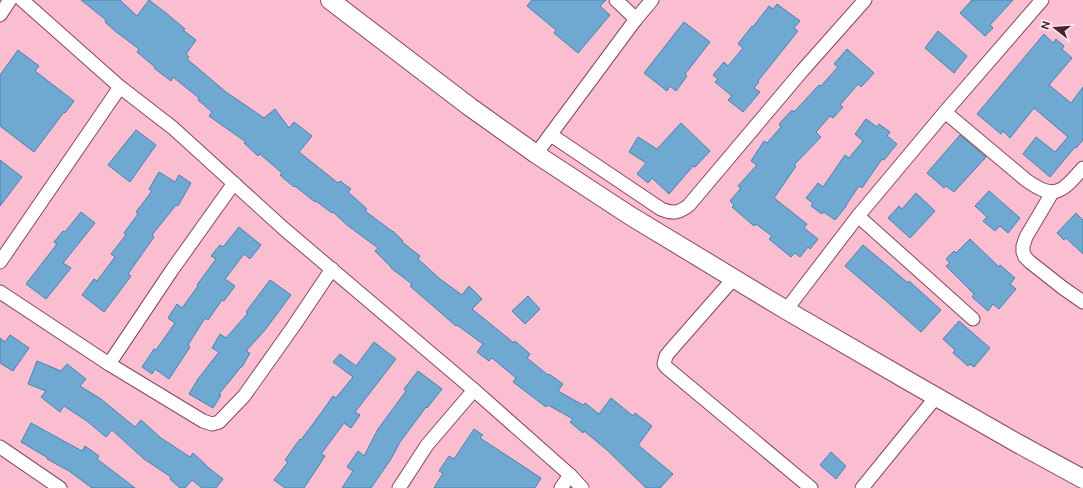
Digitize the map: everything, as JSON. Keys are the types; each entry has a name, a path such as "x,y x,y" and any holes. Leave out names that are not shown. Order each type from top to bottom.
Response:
{"street":[{"path":"0,15 10,0"},
{"path":"22,0 120,87 172,128 283,228 474,390 570,474 582,488"},
{"path":"330,0 470,107 536,154 629,215 786,310 936,397 1083,479"},
{"path":"616,0 636,19"},
{"path":"536,154 552,135 636,19 652,0"},
{"path":"552,135 662,209 668,212 678,212 689,205 763,116 865,0"},
{"path":"786,310 858,216 945,112 1042,0"},
{"path":"0,262 120,87"},
{"path":"945,112 1034,185 1052,193"},
{"path":"1083,168 1068,185 1052,193 1026,237 1023,246 1025,257 1030,262 1083,302"},
{"path":"109,364 172,270 234,183"},
{"path":"858,216 973,319"},
{"path":"0,292 109,364 203,421 212,424 219,422 244,396 332,269"},
{"path":"734,278 670,351 666,356 664,364 811,488"},
{"path":"399,488 427,445 474,390"},
{"path":"862,488 936,397"},
{"path":"0,447 60,488"},
{"path":"561,488 570,474"}],"building":[{"path":"81,0 120,0 137,16 149,0 166,13 185,29 183,30 196,40 186,54 189,57 187,59 226,92 264,118 275,109 289,128 294,122 312,136 299,152 338,183 340,181 351,189 348,192 367,209 365,211 393,231 403,241 402,242 420,256 418,259 440,279 462,295 469,286 482,299 472,309 530,354 527,358 548,375 549,374 563,384 558,391 583,405 585,403 599,414 611,398 633,416 635,413 652,426 638,445 673,474 660,488 646,488 607,450 584,431 583,433 570,422 573,419 548,405 546,407 513,382 516,378 492,358 489,361 477,352 483,344 457,325 456,326 410,286 412,284 391,268 375,251 378,248 347,225 333,212 332,213 316,201 315,202 295,186 294,187 280,175 282,173 260,154 258,156 244,143 246,142 209,116 212,112 198,100 199,98 173,77 171,81 154,68 155,67 137,52 139,49 115,31 105,22 106,20"},
{"path":"532,0 606,0 600,6 610,15 578,53 554,33 556,30 527,6"},
{"path":"972,0 1013,0 990,25 993,28 985,36 960,13"},
{"path":"777,4 800,21 794,28 798,31 758,81 759,82 754,88 760,92 743,112 728,100 732,96 715,82 718,79 713,75 724,62 728,66 743,48 738,44 752,26 753,27 769,6 773,9"},
{"path":"684,22 710,42 685,74 687,76 676,91 670,86 667,91 644,73"},
{"path":"938,31 967,56 954,73 925,48"},
{"path":"1044,34 1053,43 1056,39 1064,46 1062,49 1072,58 1049,85 1071,103 1083,87 1083,140 1076,148 1075,147 1050,177 1023,154 1036,137 1055,152 1068,137 1034,108 1010,138 1003,131 1001,134 977,114"},
{"path":"847,49 874,73 861,87 858,84 840,105 843,107 833,118 830,116 816,132 821,137 794,165 796,166 774,198 807,224 804,228 818,239 810,249 808,247 800,257 795,253 791,257 769,239 772,236 756,224 754,226 732,207 734,205 730,201 741,188 738,186 757,165 751,161 764,141 767,143 781,127 779,124 792,110 794,112 819,85 821,86 838,67 834,64"},
{"path":"18,50 39,66 35,71 74,101 34,152 0,126 0,75"},
{"path":"866,119 877,127 879,124 890,132 887,136 897,144 884,160 882,159 862,188 859,186 835,220 824,212 822,214 811,206 813,203 806,198 818,183 823,187 845,155 849,158 863,141 855,134"},
{"path":"681,123 710,151 695,167 693,166 669,194 652,178 648,183 637,174 646,163 629,152 638,137 657,149"},
{"path":"136,130 156,145 130,182 108,165"},
{"path":"960,135 986,157 954,192 946,186 944,188 927,173"},
{"path":"0,160 22,177 0,206"},
{"path":"159,172 175,182 179,175 191,183 178,206 176,205 152,235 154,237 128,274 131,276 104,312 82,295 94,279 97,281 115,257 111,254 126,235 124,233 138,214 136,212 152,191 149,189"},
{"path":"989,191 1020,218 1008,233 1000,226 995,231 983,221 987,217 975,206"},
{"path":"916,193 935,211 910,238 888,218 899,206 902,209"},
{"path":"81,212 95,223 63,263 71,268 46,299 26,284 57,244 54,242 63,231 65,232"},
{"path":"1076,213 1083,220 1083,254 1066,238 1064,240 1057,233"},
{"path":"239,227 261,245 250,259 244,254 225,279 235,286 224,301 222,300 208,320 205,318 188,345 190,347 169,379 155,369 152,374 142,367 154,349 156,350 175,323 168,318 177,304 182,308 216,259 211,256 220,245 223,247"},
{"path":"970,239 999,267 1000,265 1015,278 1010,284 1016,289 999,309 993,304 988,311 972,297 974,294 946,266 950,263 946,259 954,251 956,253"},
{"path":"863,245 908,283 909,281 941,310 921,332 845,266"},
{"path":"270,280 291,295 265,330 246,351 250,353 242,367 219,394 221,395 213,408 189,394 198,379 219,352 212,348 220,334 226,338 248,313 246,312"},
{"path":"528,296 540,309 525,324 512,311"},
{"path":"959,321 990,348 974,367 970,364 968,366 953,353 955,350 943,339"},
{"path":"10,335 29,348 13,371 0,363 0,338 5,342"},
{"path":"374,342 396,359 355,412 360,415 351,428 344,423 321,454 325,456 304,488 285,488 274,480 288,462 285,460 333,396 336,398 353,377 333,362 340,354 356,366"},
{"path":"37,361 61,371 67,364 86,379 80,386 101,399 135,427 141,420 161,438 190,457 193,453 205,465 223,479 216,488 202,488 192,480 185,488 180,488 170,479 171,477 144,459 112,430 106,437 87,421 64,406 60,412 41,397 46,391 28,384"},
{"path":"418,371 442,389 427,408 426,407 400,442 391,459 371,488 342,488 353,471 347,467 358,451 364,456 378,429 406,391 404,389"},
{"path":"31,423 82,451 85,446 99,456 97,459 135,488 92,488 69,471 21,442"},
{"path":"474,429 483,435 480,438 541,478 535,488 434,488 443,473 439,471 449,456 454,459"},
{"path":"831,452 846,466 836,479 820,465"}]}
